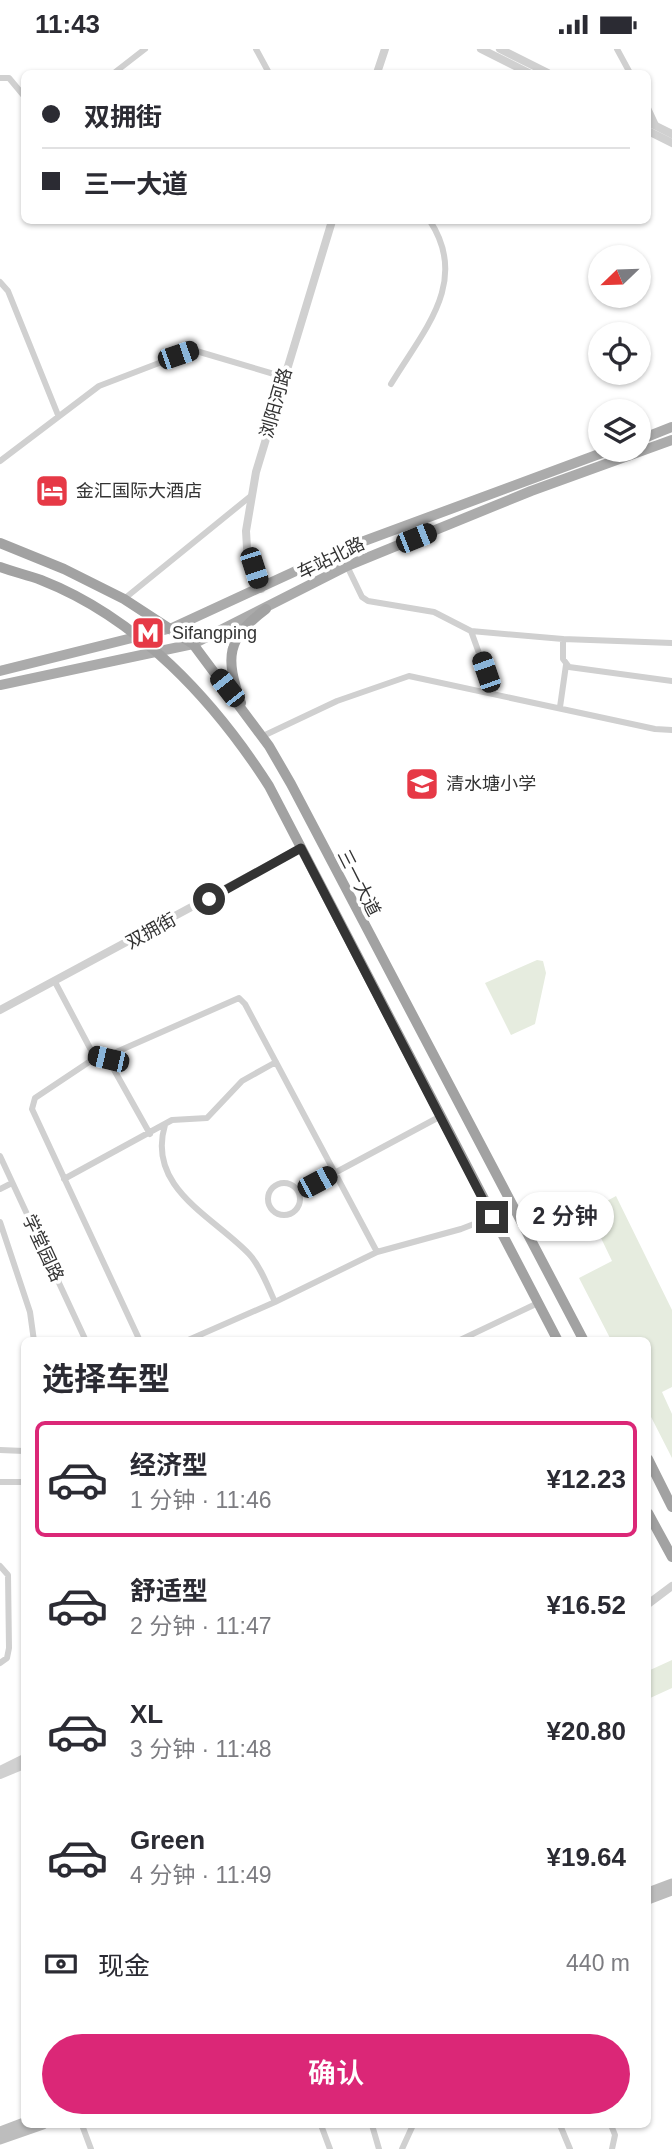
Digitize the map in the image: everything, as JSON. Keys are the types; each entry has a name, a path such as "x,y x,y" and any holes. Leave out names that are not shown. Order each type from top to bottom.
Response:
{"highway":[{"name":"三一大道","path":"0,543 64,569 124,599 172,628 193,644 244,710 291,784 352,906 582,1337"},
{"name":"三一大道","path":"0,567 40,579 66,592 139,638 213,706 240,740 269,786 556,1337"},
{"path":"244,710 231,656 243,626 266,609"},
{"path":"651,1465 672,1507"},
{"path":"651,1518 672,1557"}],"main road":[{"path":"651,435 672,427"},
{"name":"车站北路","path":"0,685 193,644 347,566 531,491 672,440"},
{"name":"车站北路","path":"0,671 172,628 348,547 588,458"},
{"path":"651,1891 672,1882"},
{"path":"651,1899 672,1891"},
{"path":"0,2131 21,2123"},
{"path":"0,2140 34,2128"}],"street":[{"path":"118,70 145,49"},
{"path":"256,49 267,70"},
{"path":"378,70 384,49"},
{"path":"481,49 523,70"},
{"path":"499,49 542,70"},
{"path":"617,49 628,70"},
{"path":"0,78 9,78 21,92"},
{"path":"651,114 657,127"},
{"path":"651,124 672,134"},
{"path":"651,132 672,143"},
{"name":"浏阳河路","path":"261,589 247,548 246,531 252,495 284,377 331,224"},
{"path":"391,384 441,301 447,276 446,258 431,224"},
{"path":"0,282 8,291 58,415"},
{"path":"0,461 99,386 193,350 284,377"},
{"path":"124,599 252,495"},
{"path":"347,566 362,597 368,601 433,612 471,631 563,639 672,643"},
{"path":"471,631 493,692"},
{"path":"560,707 566,665 563,639"},
{"path":"566,665 672,681"},
{"path":"263,736 337,701 409,676 655,729 672,730"},
{"name":"双拥街","path":"0,1010 301,848"},
{"path":"55,982 92,1055 89,1064 32,1103 64,1179 138,1337"},
{"path":"108,1059 114,1053 239,998 245,1004 377,1252"},
{"path":"92,1055 108,1059 150,1134"},
{"path":"64,1179 177,1119 208,1118 242,1081 276,1062"},
{"path":"299,1192 441,1116"},
{"path":"164,1125 161,1149 177,1189 192,1206 248,1253 275,1302"},
{"name":"学堂园路","path":"0,1156 84,1337"},
{"path":"0,1189 12,1183"},
{"path":"291,1185 299,1192 299,1207 291,1214 280,1215 272,1209 268,1199 276,1186 291,1185"},
{"path":"195,1337 275,1302 377,1252 451,1232 492,1217"},
{"path":"0,1222 27,1301 33,1337"},
{"path":"466,1337 538,1303"},
{"path":"0,1450 21,1451"},
{"path":"0,1482 21,1482"},
{"path":"0,1566 8,1576 9,1648 7,1658 0,1663"},
{"path":"651,1605 672,1589"},
{"path":"0,1770 21,1760"},
{"path":"0,1775 21,1766"},
{"path":"83,2128 91,2149"},
{"path":"322,2128 330,2149"},
{"path":"373,2128 379,2149"},
{"path":"402,2149 412,2128"},
{"path":"561,2128 570,2149"},
{"path":"612,2128 615,2135 612,2149"}],"shaded area":[{"path":"537,960 543,961 546,973 535,1024 511,1035 485,983"},
{"path":"616,1196 672,1310 672,1387 662,1392 672,1414 672,1458 651,1417 651,1337 609,1337 579,1278 612,1261 591,1217 608,1208 605,1202"},
{"path":"672,1660 672,1688 651,1698 651,1670"}],"place":[{"name":"金汇国际大酒店","path":"52,491"},
{"name":"Sifangping","path":"148,633"},
{"name":"清水塘小学","path":"422,784"}],"route":[{"path":"209,899 301,848 492,1217"}]}
